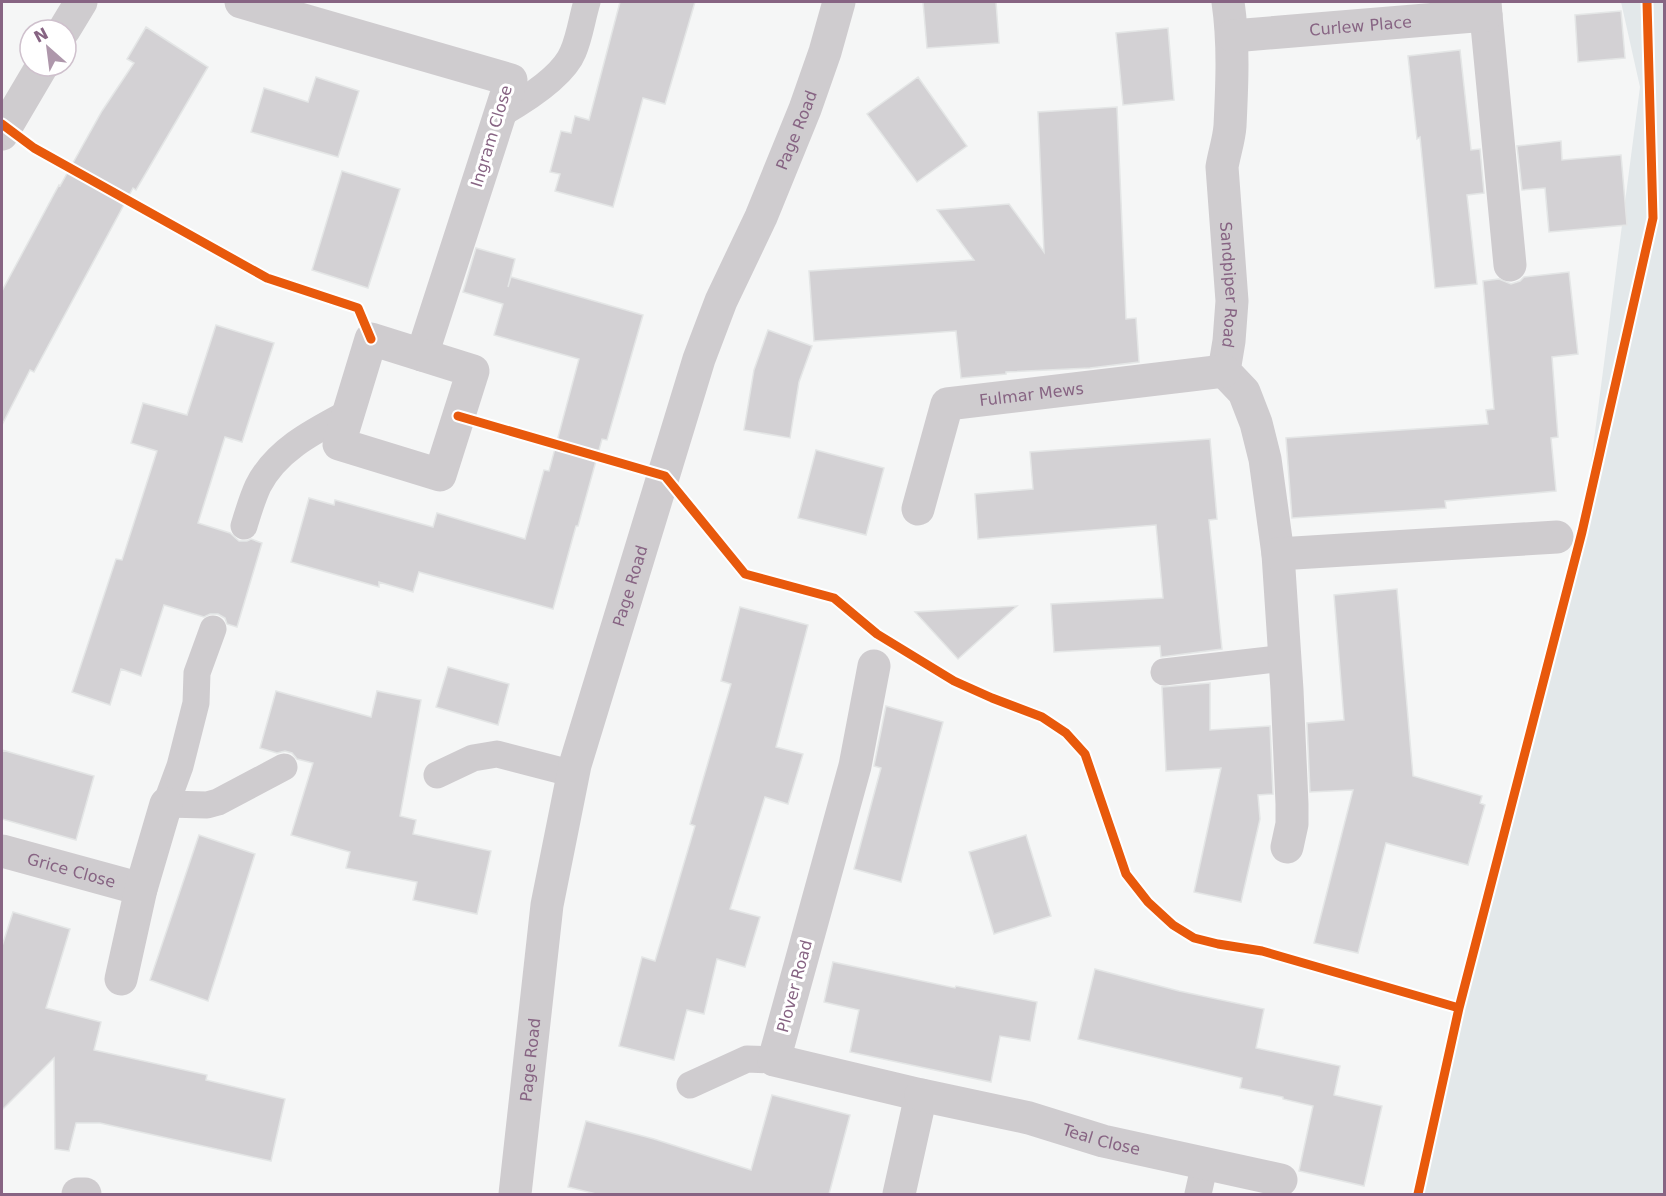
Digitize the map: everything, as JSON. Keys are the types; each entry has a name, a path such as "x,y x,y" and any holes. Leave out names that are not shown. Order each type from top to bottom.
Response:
{"street":[{"path":"71,18 81,2"},
{"name":"Ingram Close","path":"241,2 511,80 422,355"},
{"name":"Page Road","path":"515,1194 547,905 574,774 699,359 721,301 761,218 805,109 840,2"},
{"name":"Sandpiper Road","path":"1224,371 1232,301 1222,167 1224,148 1230,129 1233,36 1228,2"},
{"name":"Curlew Place","path":"1233,36 1486,8 1510,265"},
{"path":"2,134 35,78"},
{"path":"371,339 422,355 473,370 440,475 339,444 371,339"},
{"path":"1224,371 1244,392 1256,423 1265,459 1278,554 1292,804 1292,824 1287,847"},
{"name":"Fulmar Mews","path":"918,509 947,404 1224,371"},
{"path":"1278,554 1557,537"},
{"name":"Plover Road","path":"774,1060 855,766 874,666"},
{"path":"121,979 141,889 166,804"},
{"name":"Grice Close","path":"2,851 141,889"},
{"path":"774,1060 921,1095 899,1194"},
{"name":"Teal Close","path":"921,1095 1029,1118 1103,1142 1202,1179 1281,1180"},
{"path":"78,1194 85,1194"}],"lane":[{"path":"499,116 520,103 564,66 573,52 587,2"},
{"path":"244,526 259,484 288,448 310,433 348,413"},
{"path":"213,629 197,673 196,703 180,766 166,804 207,805 218,802 284,767"},
{"path":"1164,672 1285,658"},
{"path":"437,775 473,758 496,753 574,774"},
{"path":"690,1085 747,1059 774,1060"}],"shaded area":[{"path":"1621,2 1664,2 1664,1194 1418,1194 1459,1008 1582,532 1640,87"}],"building":[{"path":"620,2 695,2 665,104 643,98 613,207 555,191 560,174 550,172 561,131 571,133 575,116 589,120"},
{"path":"923,2 996,2 999,43 927,48"},
{"path":"1621,11 1625,58 1578,62 1575,15"},
{"path":"146,27 208,67 136,190 133,188 34,372 30,370 2,425 2,291 59,185 102,111 134,63 127,59"},
{"path":"1168,28 1174,100 1123,105 1116,33"},
{"path":"1460,50 1471,150 1480,149 1484,193 1467,195 1477,284 1435,288 1420,137 1417,139 1408,56"},
{"path":"316,77 359,91 338,157 251,132 264,88 308,102"},
{"path":"918,77 967,146 917,182 867,114"},
{"path":"1117,107 1126,319 1136,318 1139,362 1090,368 1006,372 1006,374 961,378 956,331 814,341 809,271 974,260 937,210 1009,204 1044,252 1038,112"},
{"path":"1561,141 1562,160 1621,155 1627,225 1549,232 1545,188 1522,190 1517,146"},
{"path":"342,171 400,189 368,288 312,270"},
{"path":"476,248 515,259 508,287 511,277 643,315 607,440 602,439 553,609 419,572 413,592 379,582 379,587 291,562 309,498 334,505 335,500 433,527 437,513 525,539 544,470 549,471 579,359 494,335 503,304 463,292"},
{"path":"1569,272 1578,354 1552,357 1558,437 1551,438 1556,491 1445,501 1446,508 1292,518 1286,438 1488,424 1486,410 1494,409 1483,281 1499,279 1511,284 1524,277"},
{"path":"216,325 274,343 242,442 225,437 198,523 230,533 239,541 251,539 262,543 237,627 227,624 225,618 218,614 204,617 164,605 141,676 121,669 110,705 72,692 116,559 122,560 157,451 131,443 143,403 187,415"},
{"path":"768,330 812,346 799,382 790,438 744,430 754,370"},
{"path":"1210,439 1217,519 1209,520 1222,649 1161,657 1160,646 1054,652 1051,604 1163,598 1156,525 978,539 975,494 1033,489 1030,452"},
{"path":"816,450 884,468 866,535 798,518"},
{"path":"1397,589 1413,776 1482,796 1480,803 1485,805 1468,865 1386,843 1358,953 1314,943 1353,790 1310,792 1307,723 1344,720 1334,595"},
{"path":"1017,606 958,659 915,612"},
{"path":"740,607 808,625 776,747 803,754 788,804 765,797 730,909 760,917 745,967 717,959 704,1014 687,1010 674,1060 619,1046 642,957 655,961 695,826 690,824 731,684 721,681"},
{"path":"448,667 509,684 498,725 436,707"},
{"path":"1210,683 1210,730 1270,726 1273,794 1258,795 1260,819 1241,902 1194,892 1221,768 1166,771 1162,687"},
{"path":"276,691 371,717 377,691 421,700 400,816 416,820 413,834 491,851 477,914 413,900 417,882 346,868 350,852 291,835 313,763 297,759 292,753 285,751 277,753 260,748"},
{"path":"886,706 943,722 901,882 854,869 881,768 874,766"},
{"path":"2,750 94,776 76,840 2,819"},
{"path":"199,835 255,854 208,1001 150,980"},
{"path":"1026,835 1051,916 994,934 969,852"},
{"path":"13,912 70,929 46,1008 101,1022 94,1050 207,1075 206,1080 285,1099 271,1161 100,1123 76,1123 69,1151 55,1149 54,1058 2,1110 2,946"},
{"path":"833,962 955,988 956,986 1037,1002 1030,1041 1000,1036 991,1082 850,1052 859,1010 824,1002"},
{"path":"1095,969 1179,991 1264,1009 1256,1048 1340,1066 1334,1095 1382,1106 1364,1186 1299,1171 1313,1106 1240,1088 1242,1078 1078,1039"},
{"path":"772,1095 850,1115 829,1194 596,1194 568,1187 586,1121 654,1139 751,1170"}],"cycle path":[{"path":"1418,1194 1459,1008 1582,532 1653,218 1647,2"},
{"path":"2,124 34,148 267,278 358,308 371,339"},
{"path":"458,416 665,476 745,574 834,598 877,634 954,681 1042,717 1066,733 1085,754 1126,874 1148,902 1173,925 1194,938 1262,951 1459,1008"}]}
